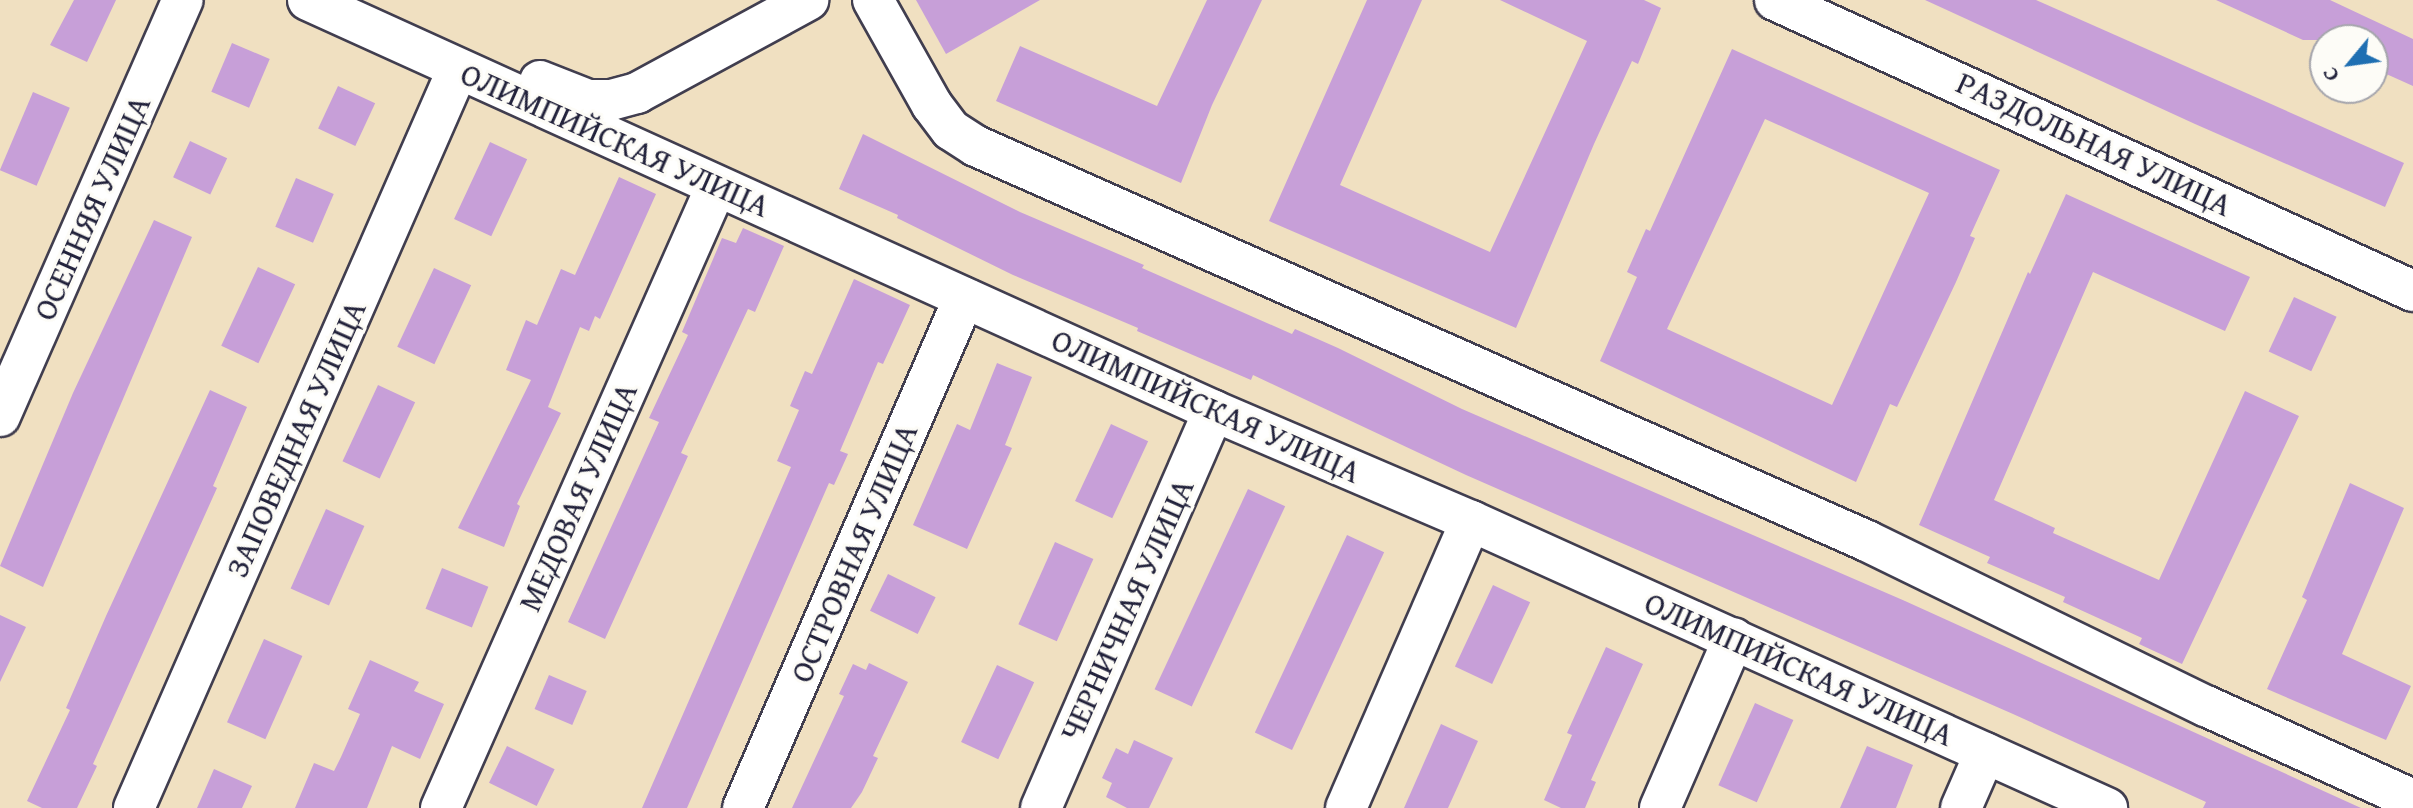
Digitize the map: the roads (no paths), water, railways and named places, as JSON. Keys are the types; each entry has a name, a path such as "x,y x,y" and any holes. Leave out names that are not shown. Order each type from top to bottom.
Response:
{"street":[{"name":"ОСЕННЯЯ УЛИЦА","path":"0,416 183,0"},
{"name":"ОЛИМПИЙСКАЯ УЛИЦА","path":"308,0 1214,411 1471,521 2107,808"},
{"name":"ОЛИМПИЙСКАЯ УЛИЦА","path":"357,0 588,100 611,100 637,93 808,0"},
{"path":"873,0 932,105 951,130 976,146 1867,541 2206,706 2413,800"},
{"name":"РАЗДОЛЬНАЯ УЛИЦА","path":"1775,0 2413,291"},
{"name":"ЗАПОВЕДНАЯ УЛИЦА","path":"134,808 458,69"},
{"name":"МЕДОВАЯ УЛИЦА","path":"441,808 716,187"},
{"name":"ОСТРОВНАЯ УЛИЦА","path":"743,808 964,298"},
{"name":"ЧЕРНИЧНАЯ УЛИЦА","path":"1041,808 1214,411"},
{"path":"1346,808 1471,521"},
{"path":"1660,808 1734,638"},
{"path":"1961,808 1985,753"}]}
